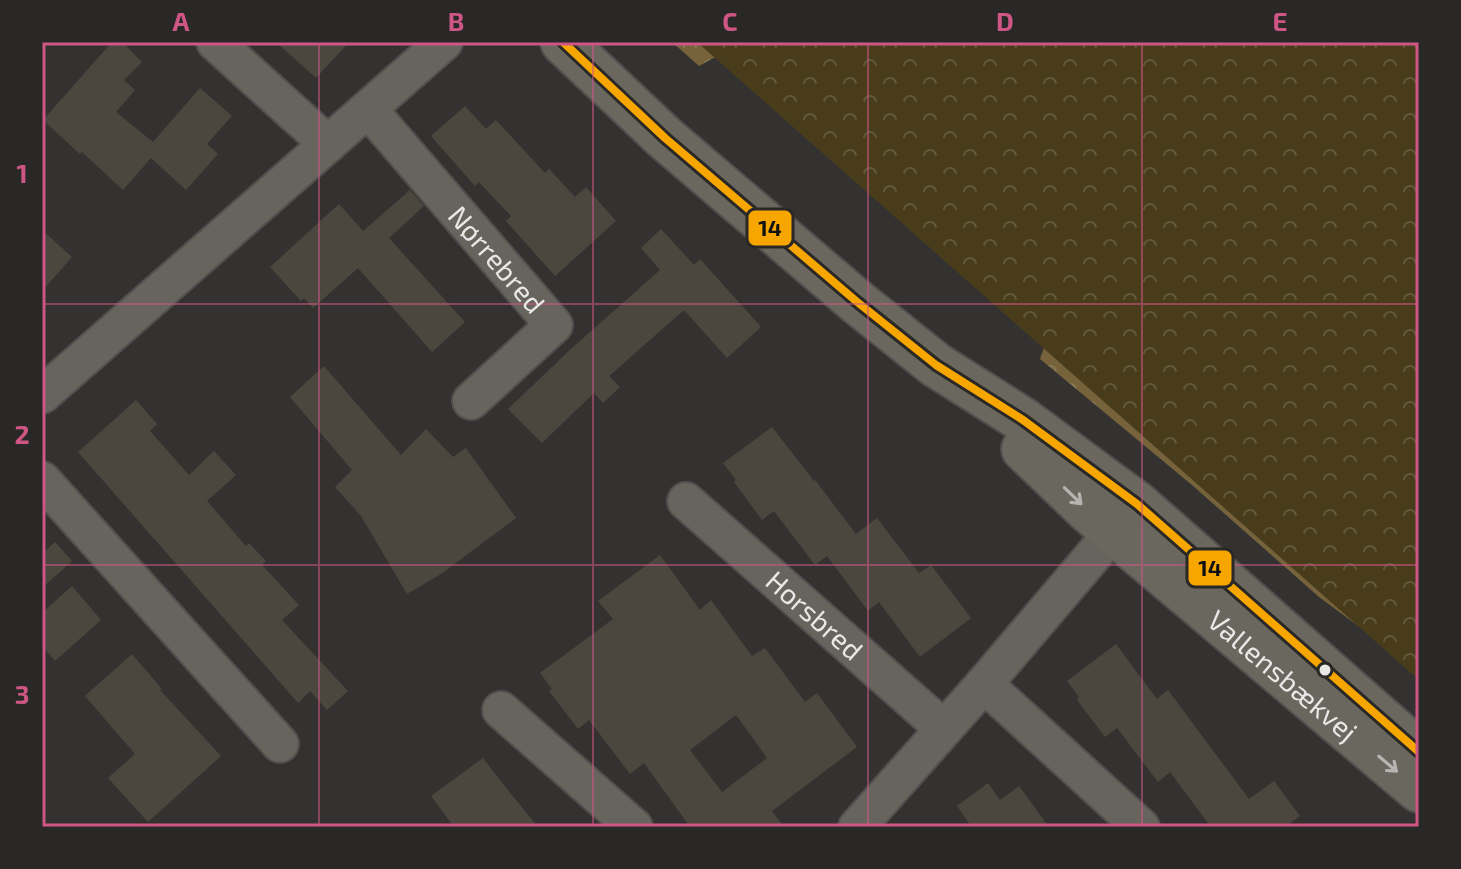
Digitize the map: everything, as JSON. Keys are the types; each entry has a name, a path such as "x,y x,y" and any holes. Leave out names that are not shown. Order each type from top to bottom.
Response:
{"street":[{"path":"215,42 328,144"},
{"path":"44,390 444,42"},
{"name":"Vallensbækvej","path":"563,42 665,138 936,365 1091,513 1126,518 1419,752"},
{"name":"Vallensbækvej","path":"598,42 776,232"},
{"name":"Nørrebred","path":"368,109 554,325 471,401"},
{"path":"42,480 280,744"},
{"name":"Horsbred","path":"686,501 943,728"},
{"path":"857,827 1126,518"},
{"name":"Vallensbækvej","path":"1126,518 1419,790"},
{"path":"984,684 1141,827"},
{"path":"501,710 634,827"}],"green space":[{"path":"672,42 736,42 699,66"},
{"path":"697,42 1419,42 1419,680"},
{"path":"1049,333 1388,648 1319,597 1192,485 1040,359"}],"building":[{"path":"112,42 122,42 142,62 124,80 135,90 116,112 153,142 200,88 232,116 207,144 218,154 186,190 151,158 123,190 43,120"},
{"path":"276,42 349,42 316,78"},
{"path":"465,106 486,129 496,120 545,173 549,169 575,197 586,187 616,221 555,276 506,221 511,216 479,182 475,186 431,136"},
{"path":"410,190 424,206 389,238 465,322 432,352 358,268 313,308 304,298 301,301 270,267 339,204 363,231"},
{"path":"661,229 694,265 700,259 761,327 727,358 684,310 609,376 620,387 603,403 594,393 542,443 508,409 660,270 641,248"},
{"path":"42,230 72,257 42,291"},
{"path":"324,366 401,455 426,429 453,457 466,448 516,518 441,574 407,594 361,516 335,487 352,470 290,397"},
{"path":"136,400 157,424 150,431 189,475 214,451 236,475 207,501 246,546 249,543 266,561 262,565 299,605 282,620 348,691 327,710 310,691 298,703 78,452"},
{"path":"772,427 856,534 877,518 919,573 931,565 971,618 920,657 879,602 868,611 827,556 815,565 774,511 762,520 723,463"},
{"path":"55,542 72,561 42,588 42,554"},
{"path":"660,555 700,610 711,600 752,656 765,648 805,702 817,693 857,747 772,811 784,827 690,827 644,763 630,774 589,720 578,729 549,691 552,689 540,673 613,619 598,601","holes":["736,715 767,758 722,792 690,750"]},
{"path":"72,586 101,620 55,661 42,646 42,613"},
{"path":"1116,644 1157,699 1168,690 1249,799 1274,781 1300,816 1285,827 1211,827 1170,772 1158,782 1117,728 1105,737 1067,681"},
{"path":"132,654 160,690 221,756 148,822 108,778 135,754 85,696"},
{"path":"483,758 538,827 454,827 431,796"},
{"path":"988,783 1000,800 1019,786 1049,827 965,827 969,823 957,806"}],"transit line":[{"name":"14","path":"563,42 665,138 856,301 936,365 1023,420 1137,504 1419,752"}]}
